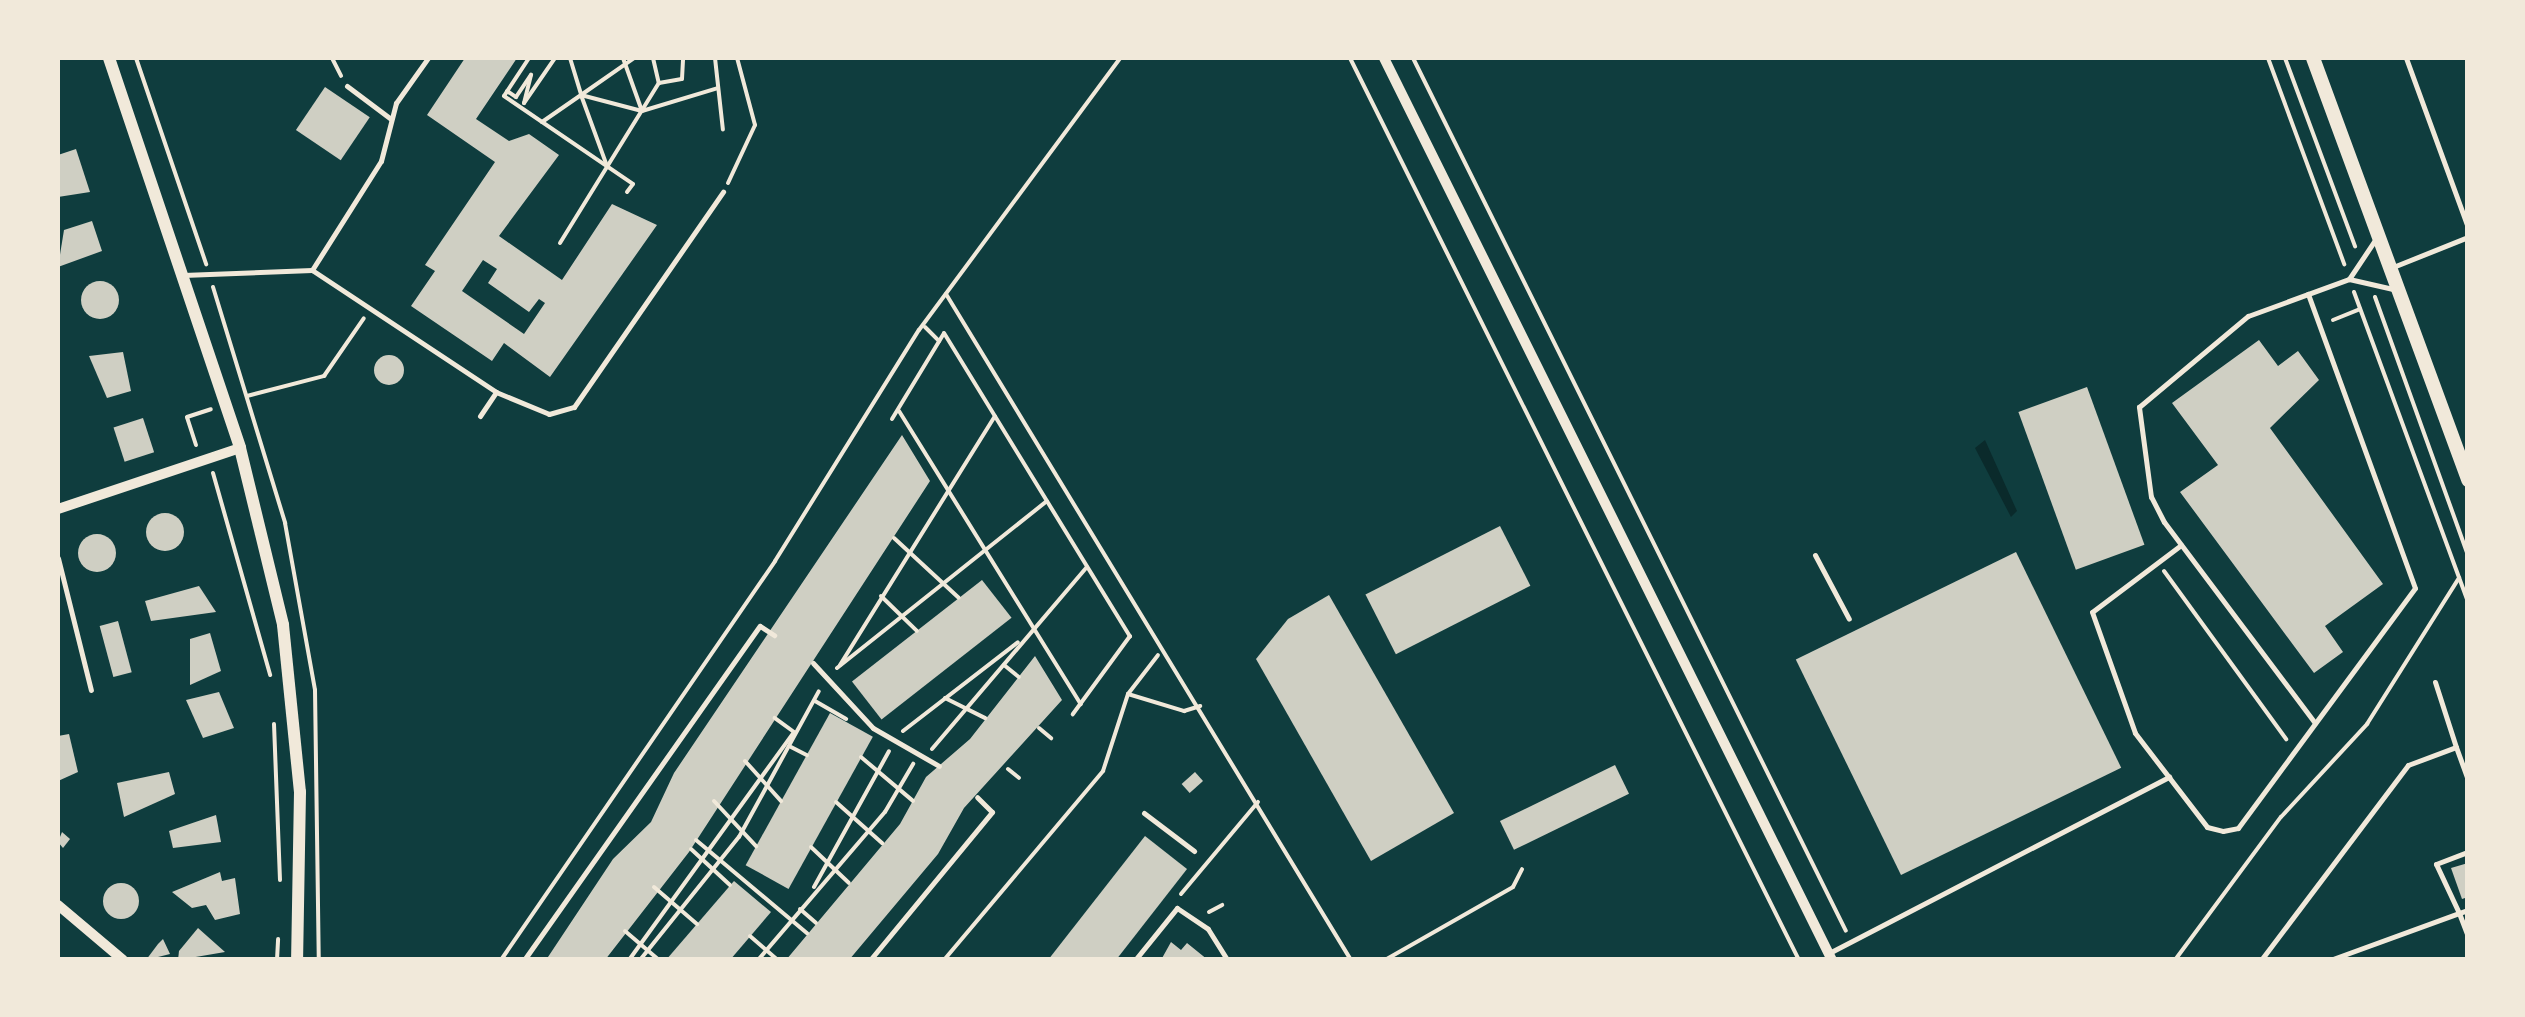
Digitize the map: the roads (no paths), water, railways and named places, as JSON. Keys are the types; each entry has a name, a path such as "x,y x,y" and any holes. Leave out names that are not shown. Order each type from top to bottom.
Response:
{"main road":[{"path":"2313,58 2468,480"}],"street":[{"path":"109,58 240,448 293,707 297,960"},
{"path":"1384,58 1830,957"},
{"path":"58,509 240,448"},
{"path":"58,905 122,960"}],"lane":[{"path":"312,270 381,160 391,119 428,58"},
{"path":"2406,58 2468,228"},
{"path":"346,86 391,119"},
{"path":"183,275 312,270 372,306 496,392 549,414 574,406 723,192"},
{"path":"2349,280 2378,234"},
{"path":"2390,268 2468,237"},
{"path":"2315,723 2182,546 2151,497 2138,407 2248,316 2349,280 2398,291"},
{"path":"2182,546 2092,612 2136,733 2208,827 2238,828 2415,588 2308,294"},
{"path":"480,416 496,392"},
{"path":"1815,555 1849,620"},
{"path":"58,558 92,690"},
{"path":"524,960 760,626 774,635"},
{"path":"813,663 874,728 939,766"},
{"path":"2435,682 2468,780"},
{"path":"2261,960 2408,765 2456,747"},
{"path":"1830,957 2169,777"},
{"path":"870,960 992,812 976,797"},
{"path":"1144,813 1194,852"},
{"path":"2468,852 2436,864 2468,936"},
{"path":"1135,960 1177,908 1208,930 1227,960"},
{"path":"2330,960 2468,910"}],"water":[{"path":"1985,440 2017,511 2011,517 1975,448"}]}
